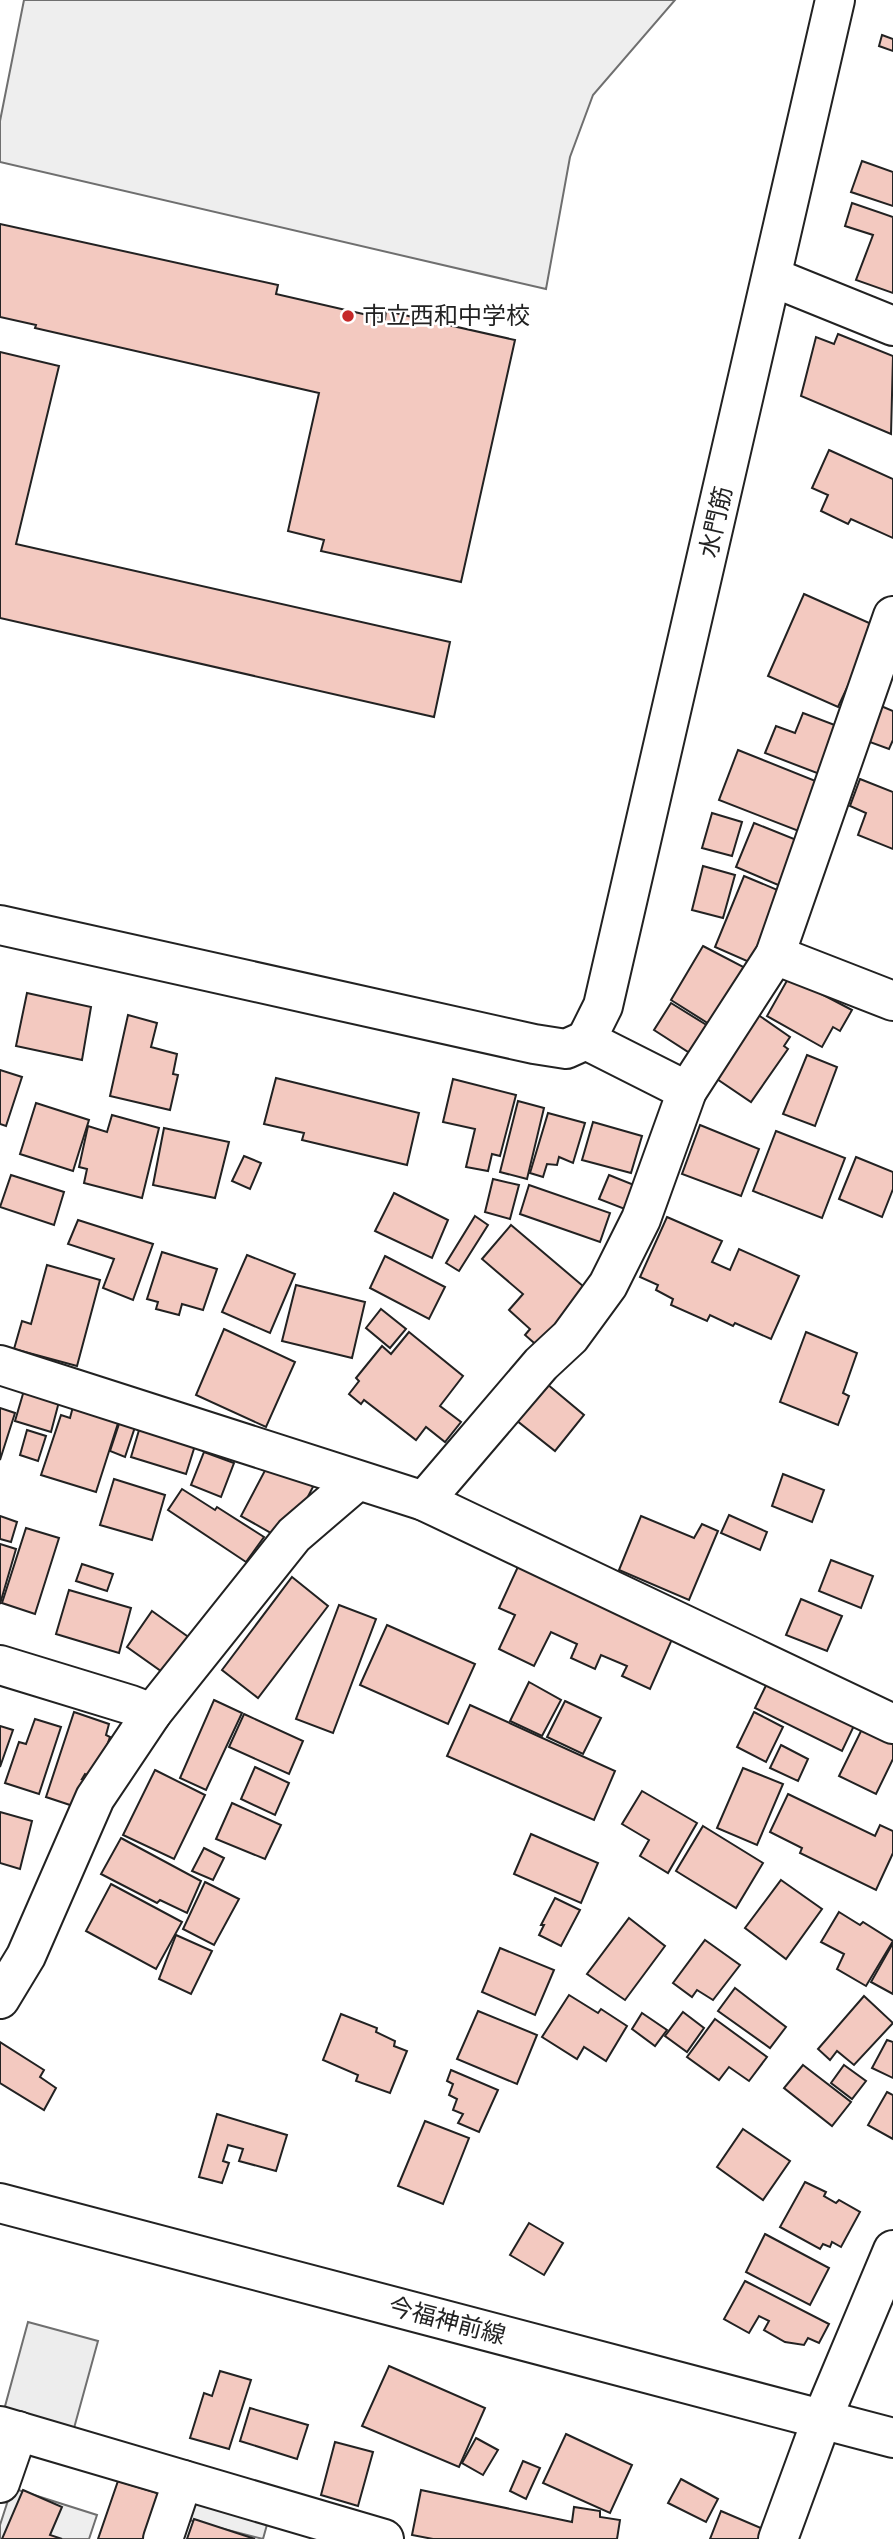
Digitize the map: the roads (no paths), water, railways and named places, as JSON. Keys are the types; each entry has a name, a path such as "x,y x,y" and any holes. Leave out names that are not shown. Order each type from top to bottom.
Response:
{"street":[{"name":"水門筋","path":"586,1040 604,1006 835,0"},
{"path":"772,277 893,326"},
{"path":"424,1501 541,1364 570,1337 608,1285 641,1219 687,1091 775,955 893,616"},
{"path":"0,925 534,1044 566,1049 586,1040 687,1091"},
{"path":"775,955 893,1001"},
{"path":"0,1365 424,1501 893,1724"},
{"path":"0,1999 13,1951 95,1798 152,1713 294,1535 357,1481"},
{"path":"0,1665 152,1713"},
{"name":"今福神前線","path":"0,2203 893,2438"},
{"path":"778,2539 822,2419 893,2250"},
{"path":"0,2483 9,2429 384,2539"},
{"path":"163,2539 183,2480"}],"place":[{"name":"市立西和中学校","path":"348,316"}]}
